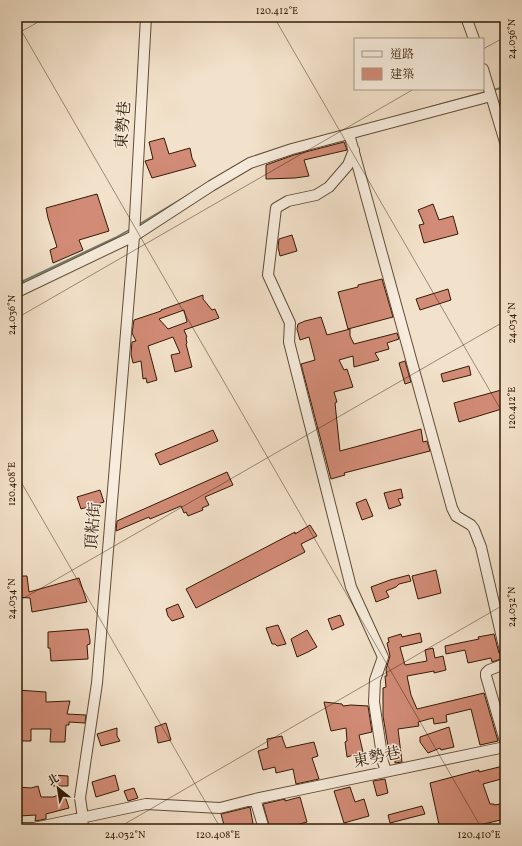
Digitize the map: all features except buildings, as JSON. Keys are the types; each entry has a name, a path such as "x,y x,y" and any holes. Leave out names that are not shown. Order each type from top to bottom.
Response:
{"street":[{"name":"東勢巷","path":"134,236 146,17"},
{"path":"466,17 474,38"},
{"path":"484,72 505,142"},
{"path":"17,292 134,236 211,186 250,163 292,149 490,93"},
{"path":"349,134 452,508 456,516 471,525 474,529 481,547 505,651"},
{"path":"354,150 348,165 329,187 316,195 288,201 276,208 268,275 290,323 289,342 351,587 383,657 375,680 374,702 383,762 386,771"},
{"name":"頂粘街","path":"82,829 83,818 80,798 96,683 134,236"},
{"path":"505,664 489,670 486,673 486,676 505,741"},
{"name":"東勢巷","path":"255,799 505,747"},
{"path":"17,828 34,828 146,804 220,808 255,799 264,829"}],"waterway":[{"path":"493,90 505,87"},
{"path":"431,107 486,92"},
{"path":"138,225 190,194"},
{"path":"17,284 131,229"}]}
